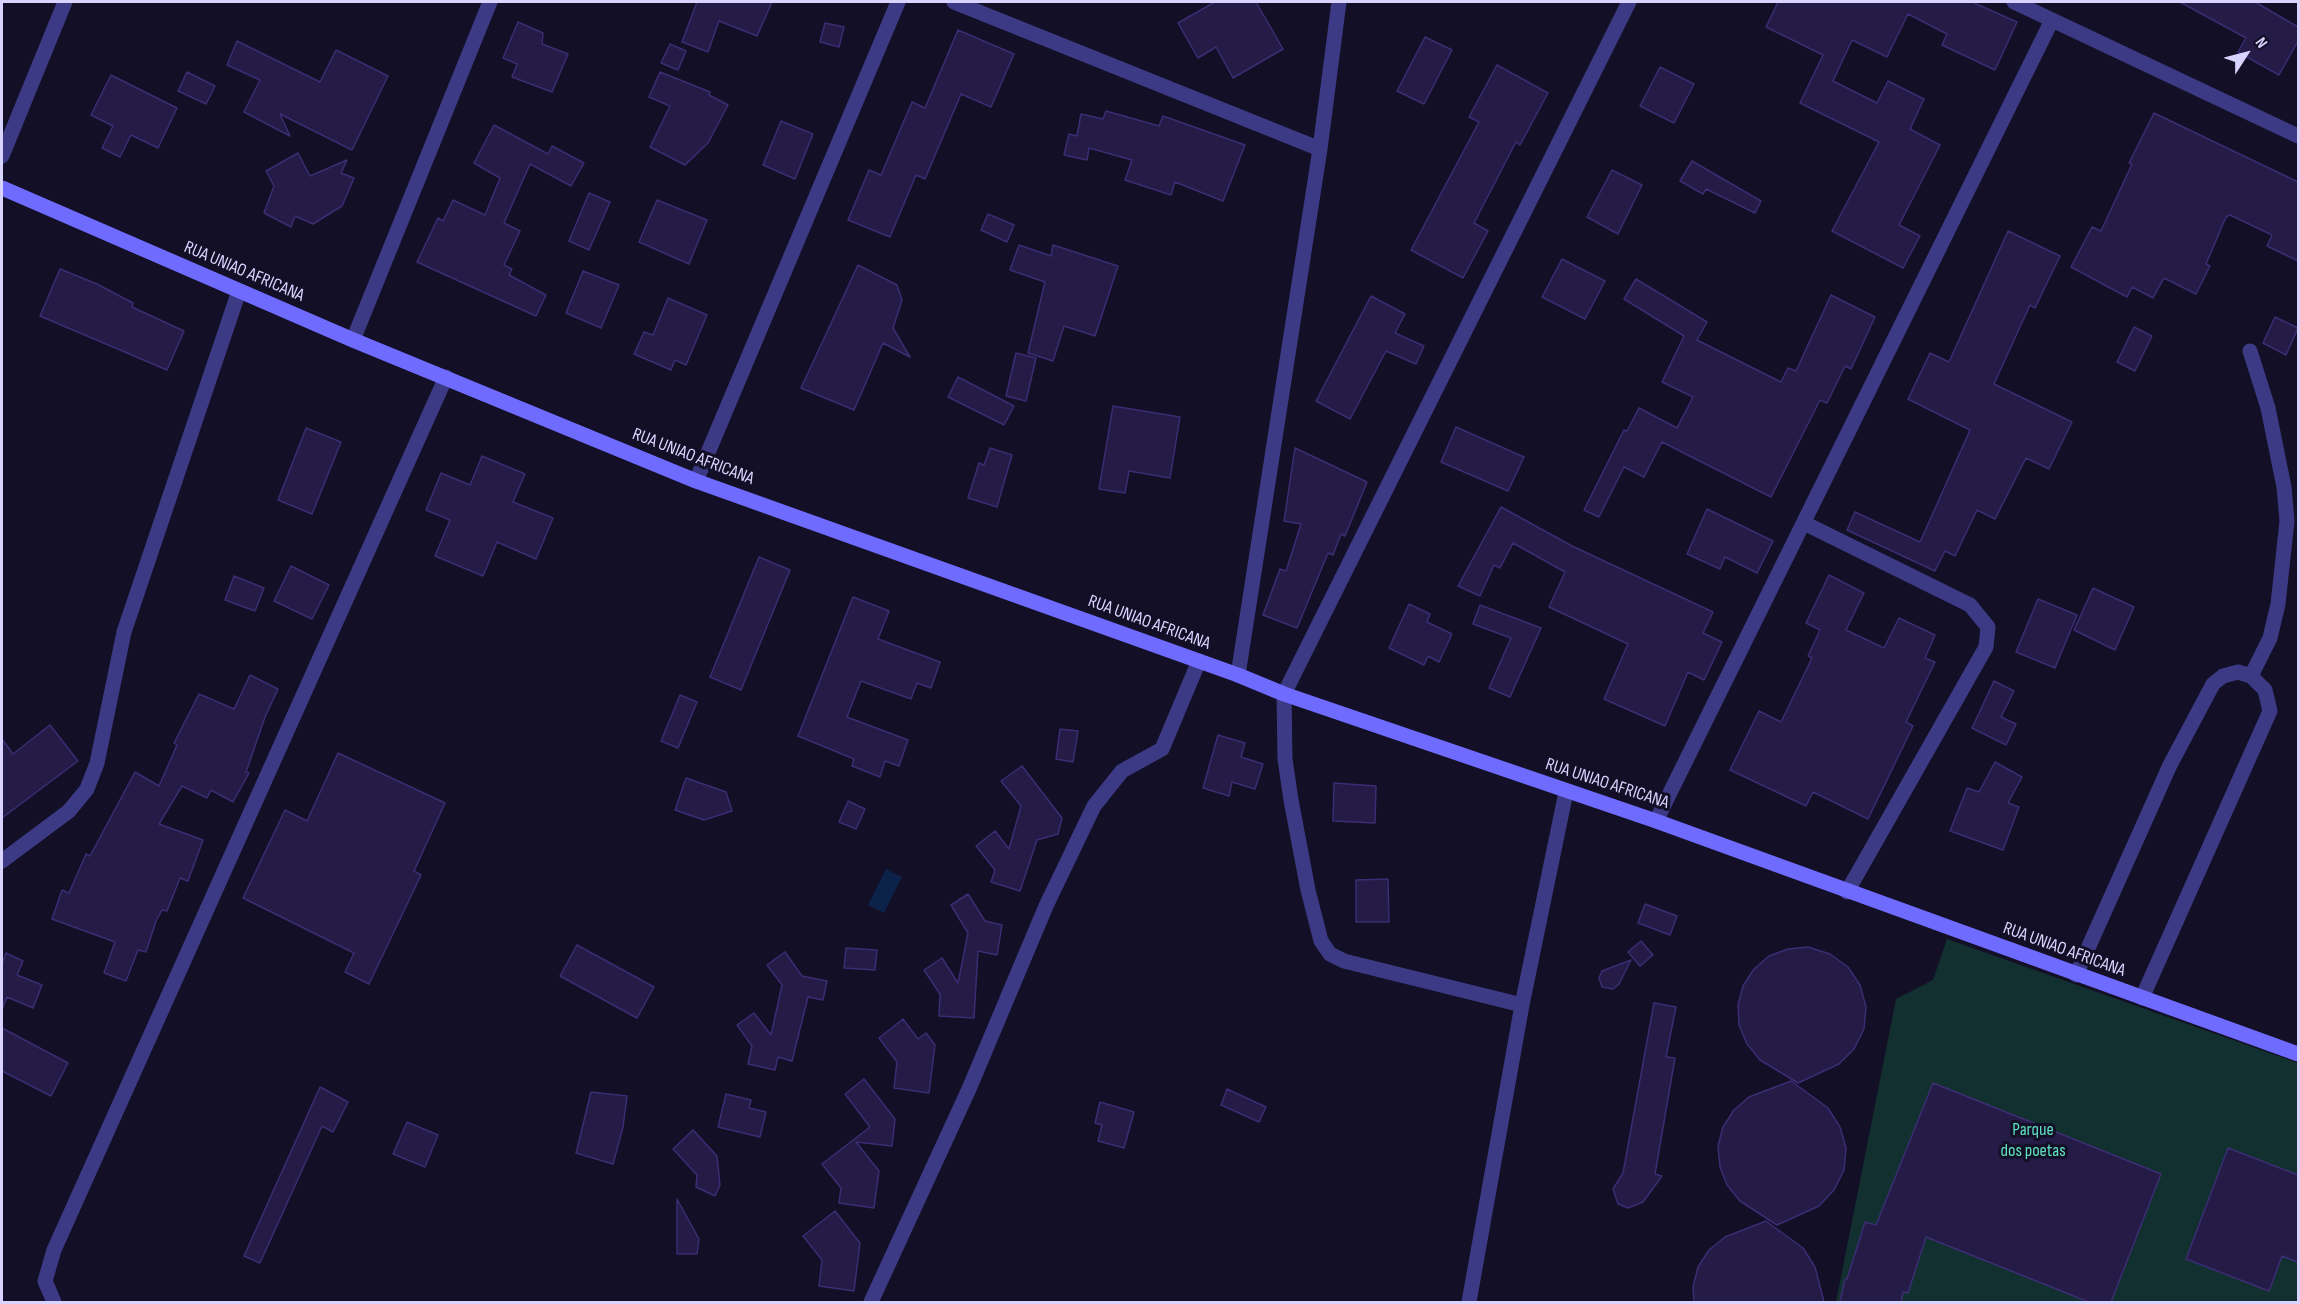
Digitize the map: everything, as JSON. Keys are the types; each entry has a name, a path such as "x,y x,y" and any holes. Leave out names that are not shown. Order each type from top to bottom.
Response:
{"main road":[{"name":"RUA UNIAO AFRICANA","path":"2,188 353,340 696,481 1238,675 1284,694 1656,821 2298,1054"}],"street":[{"path":"2,156 65,2"},
{"path":"353,340 490,2"},
{"path":"696,481 898,2"},
{"path":"954,2 1320,149"},
{"path":"1238,675 1320,149 1339,2"},
{"path":"1522,1005 1344,961 1330,954 1321,941 1308,890 1291,800 1285,759 1284,694 1629,2"},
{"path":"2014,2 2298,136"},
{"path":"1656,821 2052,20"},
{"path":"2,861 69,811 87,789 97,763 124,632 239,291"},
{"path":"2250,351 2268,408 2284,487 2287,521 2278,604 2270,638 2251,676"},
{"path":"54,1302 45,1281 54,1250 446,377"},
{"path":"1804,523 1970,605 1988,627 1986,647 1847,892"},
{"path":"871,1302 969,1089 1046,906 1094,806 1122,771 1162,750 1199,661"},
{"path":"2076,975 2170,765 2213,684 2223,676 2238,672 2251,676 2265,690 2270,711 2142,998"},
{"path":"1469,1302 1522,1005 1566,792"}],"green space":[{"name":"Parque dos poetas","path":"1947,939 2298,1063 2298,1302 1836,1302 1896,999 1933,980"}],"water":[{"path":"886,869 902,877 884,913 868,905"}],"building":[{"path":"697,2 772,2 757,36 719,21 708,52 682,42"},
{"path":"1215,2 1256,2 1283,49 1233,78 1216,47 1198,58 1178,23"},
{"path":"1778,2 1972,2 2017,22 1995,70 1942,45 1947,34 1908,14 1887,57 1852,40 1833,81 1877,103 1888,81 1924,99 1910,129 1940,145 1899,225 1920,236 1903,268 1832,231 1879,142 1800,103 1823,55 1766,27"},
{"path":"2180,2 2255,2 2298,27 2298,41 2279,75 2238,52 2246,38"},
{"path":"518,22 543,33 542,44 568,54 552,92 512,77 517,64 503,58"},
{"path":"825,23 844,27 839,47 820,42"},
{"path":"958,30 1014,54 991,107 961,94 925,179 916,175 890,237 848,220 869,170 881,175 912,102 925,108"},
{"path":"1425,37 1452,50 1424,104 1397,91"},
{"path":"237,41 320,82 336,50 388,76 352,150 280,114 290,136 244,112 260,80 227,65"},
{"path":"670,44 686,51 678,70 661,63"},
{"path":"1497,65 1548,93 1520,145 1516,142 1474,223 1488,231 1463,278 1411,250 1479,122 1469,117"},
{"path":"1660,67 1694,84 1674,123 1640,106"},
{"path":"187,72 215,86 206,104 178,91"},
{"path":"660,72 710,92 709,95 728,105 708,143 685,165 650,147 670,106 649,97"},
{"path":"111,75 177,108 158,148 131,135 120,157 102,148 113,126 91,115"},
{"path":"1106,111 1159,126 1163,116 1245,145 1223,201 1175,182 1171,195 1125,180 1132,160 1089,148 1087,160 1064,155 1069,134 1077,136 1081,114 1103,119"},
{"path":"2154,113 2298,182 2298,261 2267,246 2272,235 2230,215 2226,217 2206,264 2210,266 2196,294 2164,278 2153,298 2132,287 2127,297 2071,267 2092,227 2101,231 2132,164 2129,163"},
{"path":"781,121 813,134 795,179 763,165"},
{"path":"494,125 548,154 552,146 584,163 571,186 530,164 504,223 520,231 504,265 512,269 509,275 546,295 536,316 417,262 438,218 443,221 453,200 485,215 500,178 474,163"},
{"path":"298,153 310,176 347,160 341,173 354,178 342,206 313,224 295,216 291,227 264,213 274,186 266,171"},
{"path":"1692,161 1761,201 1755,213 1706,189 1703,194 1680,181"},
{"path":"1612,170 1642,185 1618,234 1587,217"},
{"path":"589,193 610,202 589,250 569,241"},
{"path":"657,200 707,220 689,264 639,242"},
{"path":"988,214 1014,225 1007,242 981,230"},
{"path":"2008,231 2060,256 2035,308 2030,305 1994,384 2072,422 2049,469 2026,458 1995,519 1977,510 1955,556 1945,551 1935,571 1847,530 1855,512 1920,542 1970,430 1908,399 1930,353 1949,362"},
{"path":"1019,245 1051,256 1053,245 1118,266 1095,336 1064,326 1053,361 1028,353 1045,282 1010,270"},
{"path":"1562,259 1605,281 1585,319 1542,297"},
{"path":"858,265 897,285 902,300 893,328 910,357 883,343 854,410 801,388"},
{"path":"60,269 97,284 133,303 132,307 184,331 167,370 40,316"},
{"path":"583,271 619,285 601,328 566,313"},
{"path":"1636,279 1707,322 1697,340 1781,382 1788,368 1796,371 1831,295 1875,317 1851,369 1845,366 1827,403 1820,400 1771,497 1662,442 1644,477 1624,467 1599,517 1584,510 1624,430 1627,431 1639,408 1677,428 1693,397 1662,382 1684,336 1624,299"},
{"path":"1371,296 1405,314 1395,333 1424,346 1416,364 1386,351 1350,419 1316,401"},
{"path":"668,298 707,315 686,365 675,360 671,370 634,354 644,332 653,335"},
{"path":"2275,317 2298,328 2286,355 2263,343"},
{"path":"2134,327 2152,336 2135,371 2117,362"},
{"path":"1016,353 1036,358 1026,401 1006,396"},
{"path":"958,377 1014,406 1004,425 948,397"},
{"path":"1113,406 1180,417 1170,478 1129,471 1125,493 1099,489"},
{"path":"1456,427 1524,457 1508,491 1441,462"},
{"path":"306,428 341,442 312,514 278,500"},
{"path":"990,448 1012,455 997,507 968,498 979,463 984,465"},
{"path":"1295,448 1367,482 1345,536 1341,534 1333,555 1328,553 1297,628 1263,615 1280,569 1286,571 1301,524 1284,521"},
{"path":"482,456 525,474 513,502 553,518 536,559 497,542 483,576 435,556 450,520 426,510 441,473 470,485"},
{"path":"1501,507 1572,546 1713,612 1703,633 1722,642 1704,680 1688,672 1665,726 1604,699 1628,644 1549,607 1565,572 1513,543 1500,568 1494,565 1480,596 1458,586"},
{"path":"1707,509 1773,541 1757,573 1725,557 1720,569 1687,554"},
{"path":"759,557 790,570 741,690 710,677"},
{"path":"291,566 329,585 312,619 274,601"},
{"path":"1829,575 1864,593 1846,630 1884,648 1899,618 1935,635 1925,658 1935,662 1906,722 1913,726 1868,819 1813,792 1806,806 1730,770 1759,711 1781,722 1812,658 1808,656 1820,630 1806,623"},
{"path":"234,576 264,588 255,611 225,600"},
{"path":"2093,588 2134,607 2115,650 2074,630"},
{"path":"853,597 889,611 878,639 940,662 931,688 917,683 911,699 861,681 847,717 908,740 899,766 885,761 880,777 852,766 854,759 798,736"},
{"path":"2038,599 2077,615 2055,668 2016,652"},
{"path":"1409,604 1430,614 1427,622 1452,634 1439,662 1428,656 1424,665 1389,648"},
{"path":"1480,605 1541,628 1510,697 1489,688 1511,638 1473,624"},
{"path":"250,675 278,689 265,717 246,772 249,773 233,802 211,790 207,798 182,786 159,824 203,840 188,881 180,878 167,911 162,910 156,921 146,952 138,950 126,981 104,973 115,942 52,919 62,890 69,893 86,854 90,856 135,772 159,786 177,745 174,743 199,694 234,709"},
{"path":"1994,681 2014,691 2001,717 2016,724 2006,745 1972,728"},
{"path":"680,695 697,702 678,748 661,741"},
{"path":"50,725 78,761 2,818 2,739 13,754"},
{"path":"1060,729 1078,731 1073,762 1056,759"},
{"path":"1218,735 1245,743 1241,757 1263,764 1255,789 1232,782 1229,796 1203,788"},
{"path":"338,753 445,803 414,871 421,875 369,984 345,972 354,953 243,898 285,810 307,821"},
{"path":"1995,762 2022,777 2008,803 2019,807 2003,850 1950,831 1967,788 1979,792"},
{"path":"1022,766 1062,818 1058,834 1037,840 1020,891 991,882 995,870 976,846 995,831 1009,849 1021,806 1001,781"},
{"path":"686,778 726,792 732,811 704,820 675,810"},
{"path":"1334,783 1376,786 1375,823 1333,821"},
{"path":"848,801 865,809 856,829 839,822"},
{"path":"1388,879 1389,922 1356,922 1356,880"},
{"path":"968,894 985,921 1002,925 997,955 978,951 974,1018 939,1016 940,994 924,970 942,958 958,983 968,933 951,905"},
{"path":"1645,904 1677,916 1670,935 1638,923"},
{"path":"1641,941 1653,955 1640,966 1628,952"},
{"path":"577,945 654,987 637,1018 560,976"},
{"path":"1808,947 1830,954 1848,967 1860,985 1866,1007 1864,1029 1854,1049 1839,1064 1798,1083 1760,1060 1747,1044 1739,1025 1738,1005 1743,986 1754,969 1769,956 1788,949"},
{"path":"846,948 877,950 875,970 844,968"},
{"path":"785,952 802,976 827,981 823,1000 808,997 792,1061 778,1057 775,1070 748,1064 752,1046 737,1025 754,1013 771,1035 782,985 767,965"},
{"path":"6,953 23,961 17,975 42,985 33,1008 7,997 2,1010 2,964"},
{"path":"1631,960 1619,984 1613,989 1602,987 1599,978 1602,971"},
{"path":"1654,1003 1676,1007 1666,1057 1675,1058 1655,1174 1662,1176 1643,1202 1628,1208 1618,1204 1613,1189 1623,1173"},
{"path":"903,1019 918,1039 926,1033 935,1045 929,1093 894,1088 897,1062 879,1038"},
{"path":"2,1028 68,1063 51,1096 2,1071"},
{"path":"864,1079 895,1119 892,1146 856,1142 879,1171 874,1208 839,1203 841,1188 822,1164 870,1127 845,1094"},
{"path":"1791,1081 1828,1108 1840,1127 1846,1148 1844,1170 1834,1190 1819,1206 1777,1225 1740,1201 1727,1185 1720,1167 1718,1146 1723,1127 1734,1110 1749,1097"},
{"path":"1933,1083 2161,1174 2111,1302 2089,1302 1926,1237 1908,1293 1903,1292 1901,1302 1840,1302 1845,1279 1847,1279 1865,1222 1876,1225"},
{"path":"320,1087 348,1102 333,1132 322,1126 260,1263 244,1256"},
{"path":"1227,1089 1266,1107 1259,1122 1221,1105"},
{"path":"591,1092 627,1096 623,1127 613,1164 576,1153"},
{"path":"726,1094 751,1100 749,1108 766,1112 760,1137 718,1127"},
{"path":"1100,1102 1134,1112 1124,1148 1098,1141 1102,1125 1095,1123"},
{"path":"407,1122 438,1135 425,1167 393,1154"},
{"path":"693,1130 717,1156 720,1185 715,1196 696,1187 697,1175 673,1149"},
{"path":"2228,1148 2298,1175 2298,1262 2282,1256 2269,1291 2186,1259"},
{"path":"677,1199 699,1239 697,1254 677,1254"},
{"path":"835,1211 860,1243 854,1291 819,1286 822,1260 803,1236"},
{"path":"1766,1221 1803,1248 1815,1267 1824,1302 1694,1302 1693,1287 1698,1267 1709,1250 1725,1237"}]}
